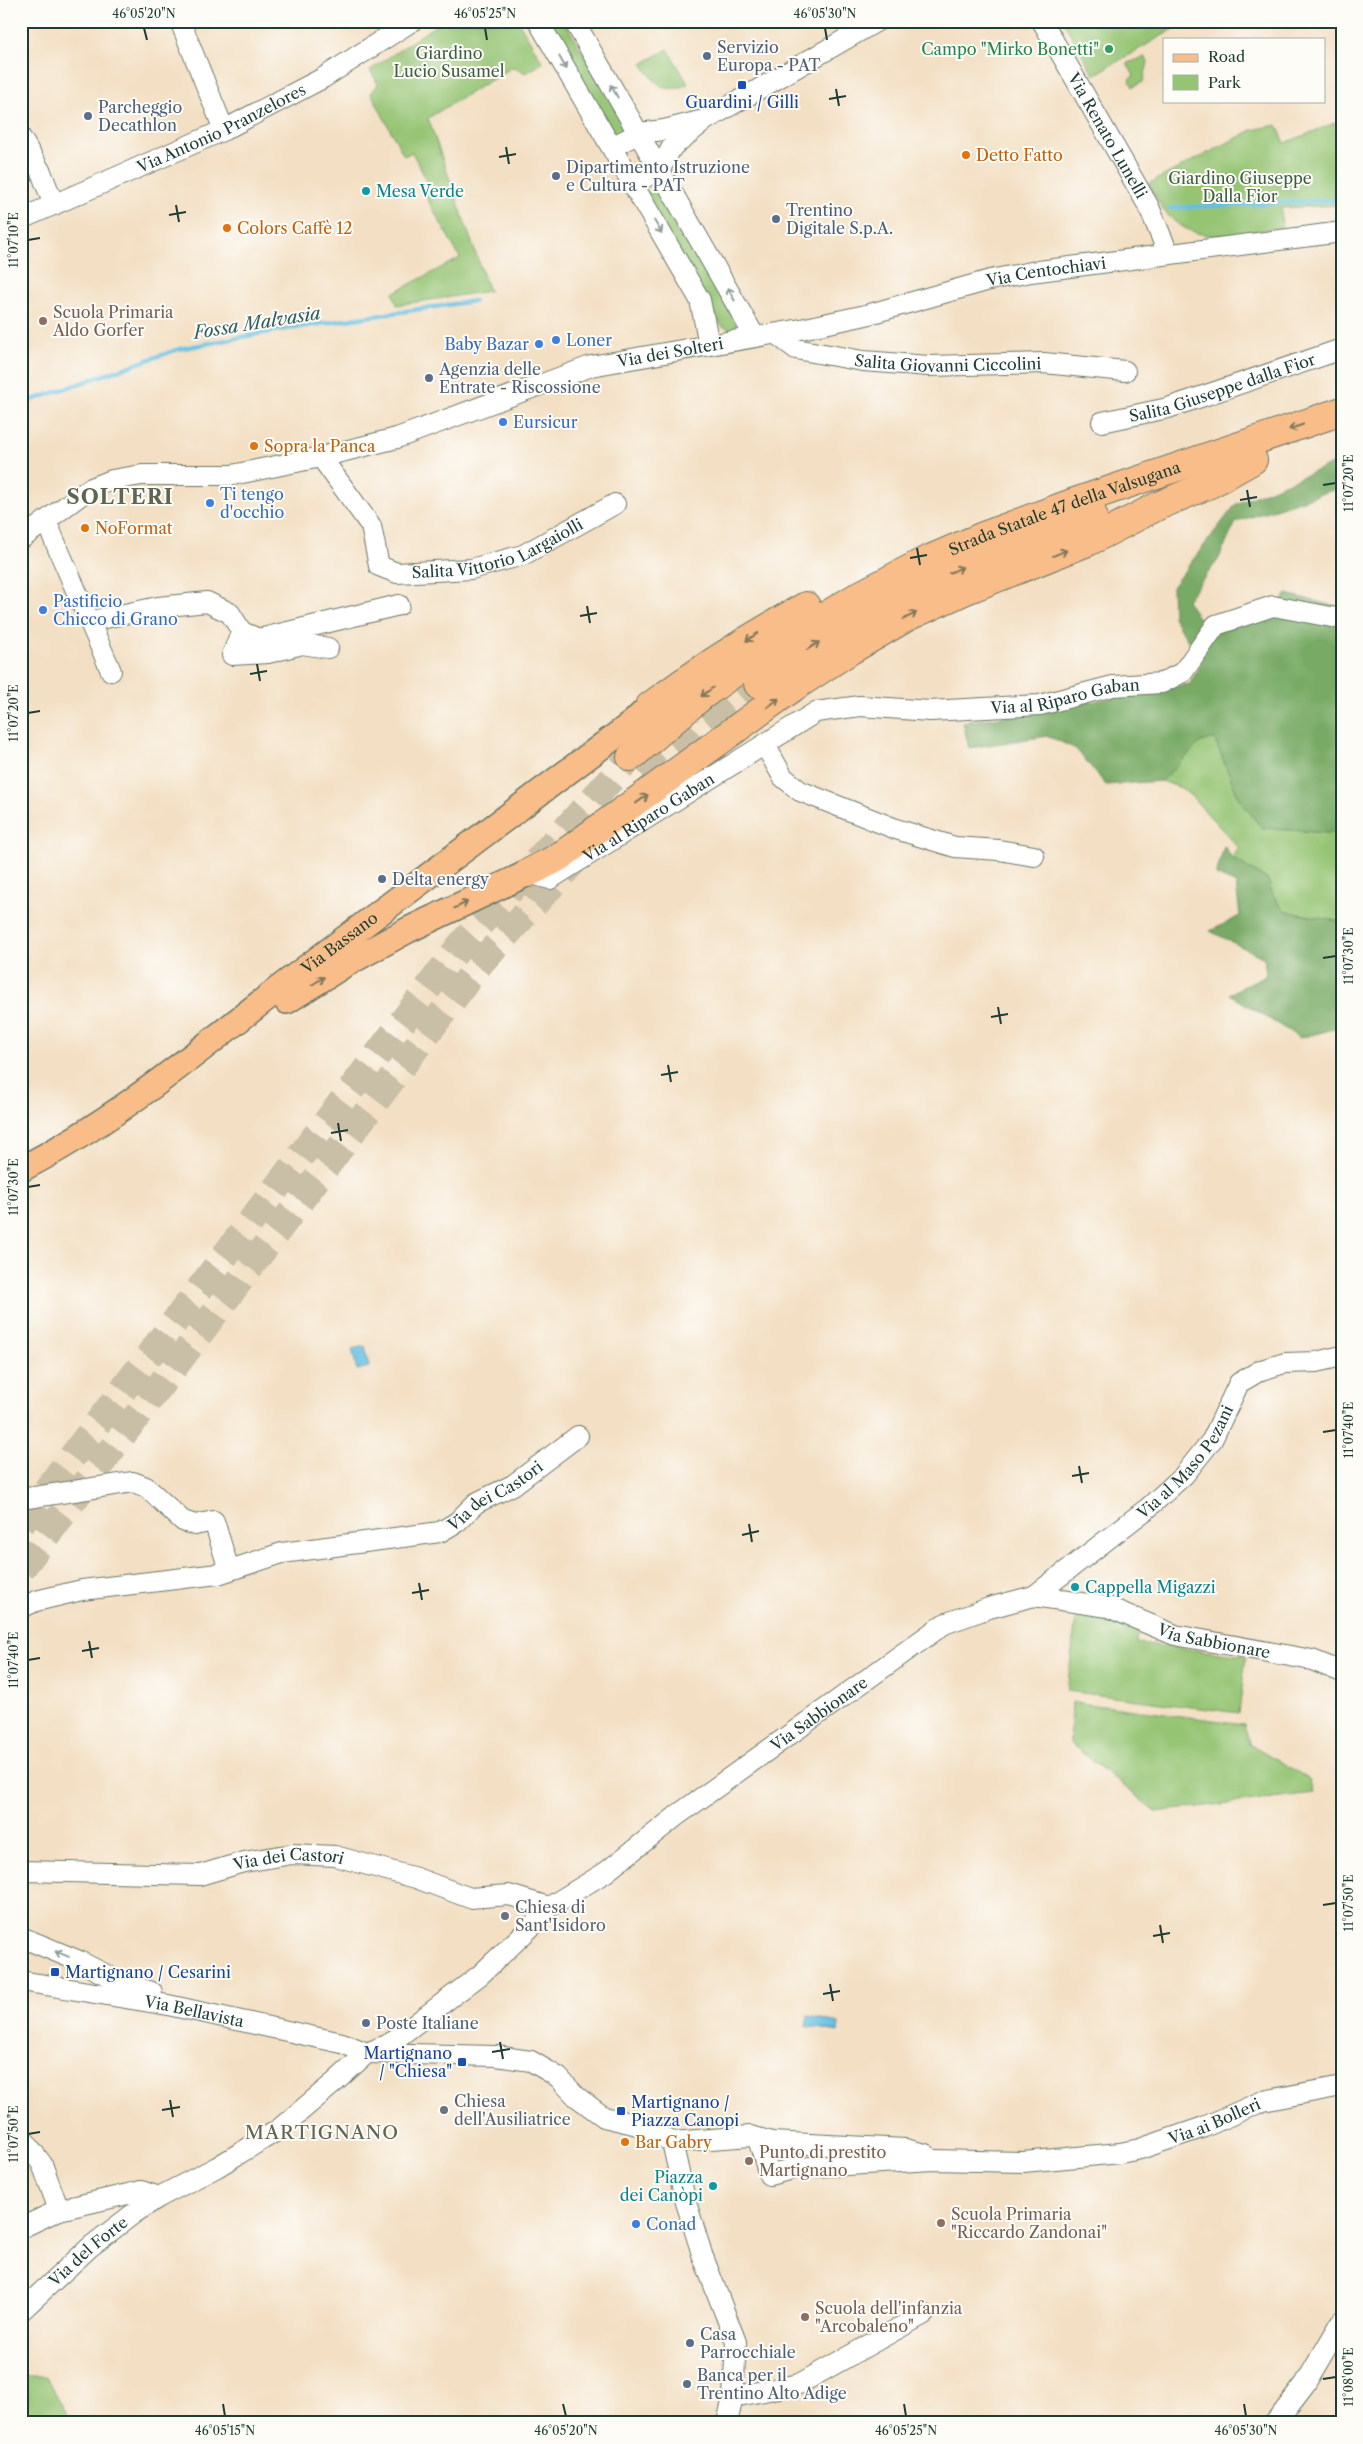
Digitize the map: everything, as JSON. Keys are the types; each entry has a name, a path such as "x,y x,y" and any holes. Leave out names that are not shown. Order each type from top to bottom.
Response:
{"highway":[{"name":"Strada Statale 47 della Valsugana","path":"631,757 703,695 749,662 860,595 924,561 983,536 1069,504 1342,411"},
{"name":"Strada Statale 47 della Valsugana","path":"758,684 801,653 844,627 986,557 1127,502 1342,431"},
{"path":"528,873 574,847 794,687 907,617 964,591 1090,541 1158,506 1212,483 1253,460"},
{"path":"650,706 689,677 758,632 866,574 919,550 1019,512 1069,504"}],"main road":[{"name":"Via Bassano","path":"21,1169 88,1131 159,1083 284,984 634,722 650,706"},
{"path":"159,1083 240,1029 344,965 417,926 528,873"}],"street":[{"path":"180,21 224,130"},
{"name":"Via Antonio Pranzelores","path":"21,219 224,130 323,78 412,21"},
{"path":"538,21 700,300 709,344"},
{"path":"574,21 755,337"},
{"path":"633,184 660,169 672,147 707,119 877,21"},
{"name":"Via Renato Lunelli","path":"1042,21 1149,207 1168,253"},
{"path":"612,147 639,132 664,130 707,119"},
{"path":"21,138 42,172 54,205"},
{"name":"Via Centochiavi","path":"755,337 866,315 1007,276 1168,253 1342,232"},
{"name":"Salita Giovanni Ciccolini","path":"776,334 796,349 863,360 929,366 1044,363 1125,370"},
{"name":"Via dei Solteri","path":"21,539 89,489 112,480 142,475 232,475 321,457 405,436 591,366 755,337"},
{"name":"Salita Giuseppe dalla Fior","path":"1102,422 1168,408 1342,349"},
{"name":"Salita Vittorio Largaiolli","path":"321,457 372,526 380,566 398,573 471,569 523,555 614,504"},
{"path":"46,521 91,621 102,653 111,671"},
{"path":"91,621 158,607 207,602 230,613 242,632 259,639 399,605"},
{"name":"Via al Riparo Gaban","path":"528,873 550,879 816,712 860,706 930,710 1040,705 1113,686 1162,683 1183,672 1216,625 1274,606 1342,619"},
{"path":"242,632 232,654 268,653 302,644 328,648"},
{"path":"765,745 783,777 800,791 896,829 955,847 999,850 1034,856"},
{"name":"Via al Maso Pezani","path":"1034,1596 1148,1508 1184,1475 1212,1440 1239,1383 1261,1370 1285,1363 1316,1362 1342,1356"},
{"name":"Via dei Castori","path":"21,1608 36,1601 82,1590 218,1574 282,1553 440,1532 457,1522 476,1503 513,1485 578,1436"},
{"path":"21,1499 133,1482 146,1487 183,1522 195,1525 214,1521 228,1570"},
{"name":"Via Sabbionare","path":"367,2053 389,2044 480,1975 534,1924 549,1906 606,1872 679,1814 944,1624 988,1608 1034,1596 1108,1607 1175,1635 1312,1660 1342,1672"},
{"name":"Via dei Castori","path":"21,1871 200,1876 244,1862 292,1854 335,1856 416,1878 470,1898 509,1894 549,1906"},
{"path":"21,1937 79,1961 120,1982 150,1991 168,2005"},
{"name":"Via Bellavista","path":"21,1981 168,2005 342,2044 367,2053 496,2056 531,2061 558,2077 577,2097 604,2117 638,2125 672,2142"},
{"name":"Via del Forte","path":"21,2310 90,2247 133,2214 159,2197 217,2167 278,2130 367,2053"},
{"name":"Via ai Bolleri","path":"758,2139 769,2175 796,2168 930,2160 1023,2162 1140,2149 1204,2127 1263,2101 1342,2086"},
{"path":"21,2136 42,2164 59,2210"},
{"path":"727,2423 734,2397 736,2342 702,2254 684,2199 672,2142 751,2136 758,2139 905,2149 925,2154 930,2160"},
{"name":"Via del Forte","path":"21,2228 59,2210 141,2190 159,2197"},
{"path":"734,2397 799,2384 924,2314"},
{"path":"1275,2423 1305,2384 1342,2321"}],"green space":[{"name":"Giardino Lucio Susamel","path":"442,21 518,21 543,63 526,73 513,67 428,118 489,291 397,305 393,293 460,258 425,195 432,191 412,152 404,156 371,93 378,84 370,70"},
{"path":"545,21 564,21 626,127 626,132 617,138"},
{"name":"Campo \"Mirko Bonetti\"","path":"1063,21 1185,21 1186,22 1094,75"},
{"path":"668,49 688,84 672,89 661,86 642,64"},
{"path":"1145,57 1148,62 1143,82 1133,87 1129,79 1134,76 1127,63"},
{"name":"Giardino Giuseppe Dalla Fior","path":"1342,120 1342,205 1281,208 1282,227 1221,236 1206,235 1192,231 1178,224 1166,213 1148,184 1252,130 1277,125 1285,143"},
{"path":"661,188 737,324 730,330 721,325 651,206 647,194 650,190"},
{"path":"1342,460 1342,487 1236,522 1218,560 1187,600 1197,616 1217,632 1267,617 1287,594 1342,608 1342,834 1262,828 1239,799 1214,738 1201,742 1162,781 1106,785 1076,749 1048,736 969,748 963,722 1034,712 1190,684 1204,657 1188,641 1173,617 1172,587 1236,504"},
{"path":"1214,738 1239,798 1262,828 1342,834 1342,922 1284,911 1273,895 1268,880 1232,858 1239,848 1192,797 1181,788 1162,781 1201,742"},
{"path":"1224,846 1232,858 1268,880 1273,895 1284,911 1342,922 1342,1027 1300,1038 1229,994 1266,975 1264,958 1210,931 1240,916 1236,884 1216,875"},
{"path":"1076,1617 1139,1624 1137,1643 1246,1656 1239,1713 1067,1691"},
{"path":"1072,1702 1244,1724 1249,1743 1309,1779 1313,1793 1156,1812 1070,1743"},
{"path":"21,2376 46,2376 72,2423 21,2423"}],"water":[{"path":"365,1346 369,1367 357,1370 352,1349"},
{"path":"808,2016 839,2023 838,2032 806,2026"}],"waterway":[{"name":"Fossa Malvasia","path":"1170,208 1342,200"},
{"name":"Fossa Malvasia","path":"21,404 179,349 279,330 474,301"}],"tunnel":[{"path":"647,781 758,684"},
{"path":"21,1524 460,946 631,757"},
{"path":"21,1569 481,962 574,861"}],"place":[{"name":"Campo \"Mirko Bonetti\"","path":"1109,49"},
{"name":"Servizio Europa - PAT","path":"707,56"},
{"name":"Guardini / Gilli","path":"742,85"},
{"name":"Parcheggio Decathlon","path":"88,116"},
{"name":"Detto Fatto","path":"966,155"},
{"name":"Dipartimento Istruzione e Cultura - PAT","path":"556,176"},
{"name":"Mesa Verde","path":"366,191"},
{"name":"Trentino Digitale S.p.A.","path":"776,219"},
{"name":"Colors Caffè 12","path":"227,228"},
{"name":"Scuola Primaria Aldo Gorfer","path":"43,321"},
{"name":"Loner","path":"556,340"},
{"name":"Baby Bazar","path":"539,344"},
{"name":"Agenzia delle Entrate - Riscossione","path":"429,378"},
{"name":"Eursicur","path":"503,422"},
{"name":"Sopra la Panca","path":"254,446"},
{"name":"Ti tengo d'occhio","path":"210,503"},
{"name":"NoFormat","path":"85,528"},
{"name":"Pastificio Chicco di Grano","path":"43,610"},
{"name":"Delta energy","path":"382,879"},
{"name":"Cappella Migazzi","path":"1075,1587"},
{"name":"Chiesa di Sant'Isidoro","path":"505,1916"},
{"name":"Martignano / Cesarini","path":"55,1972"},
{"name":"Poste Italiane","path":"366,2023"},
{"name":"Martignano / \"Chiesa\"","path":"462,2062"},
{"name":"Chiesa dell'Ausiliatrice","path":"444,2110"},
{"name":"Martignano / Piazza Canopi","path":"621,2111"},
{"name":"Bar Gabry","path":"625,2142"},
{"name":"Punto di prestito Martignano","path":"749,2161"},
{"name":"Piazza dei Canòpi","path":"713,2186"},
{"name":"Scuola Primaria \"Riccardo Zandonai\"","path":"941,2223"},
{"name":"Conad","path":"636,2224"},
{"name":"Scuola dell'infanzia \"Arcobaleno\"","path":"805,2317"},
{"name":"Casa Parrocchiale","path":"690,2343"},
{"name":"Banca per il Trentino Alto Adige","path":"687,2384"}],"district":[{"name":"SOLTERI","path":"120,496"},
{"name":"MARTIGNANO","path":"322,2132"}]}
